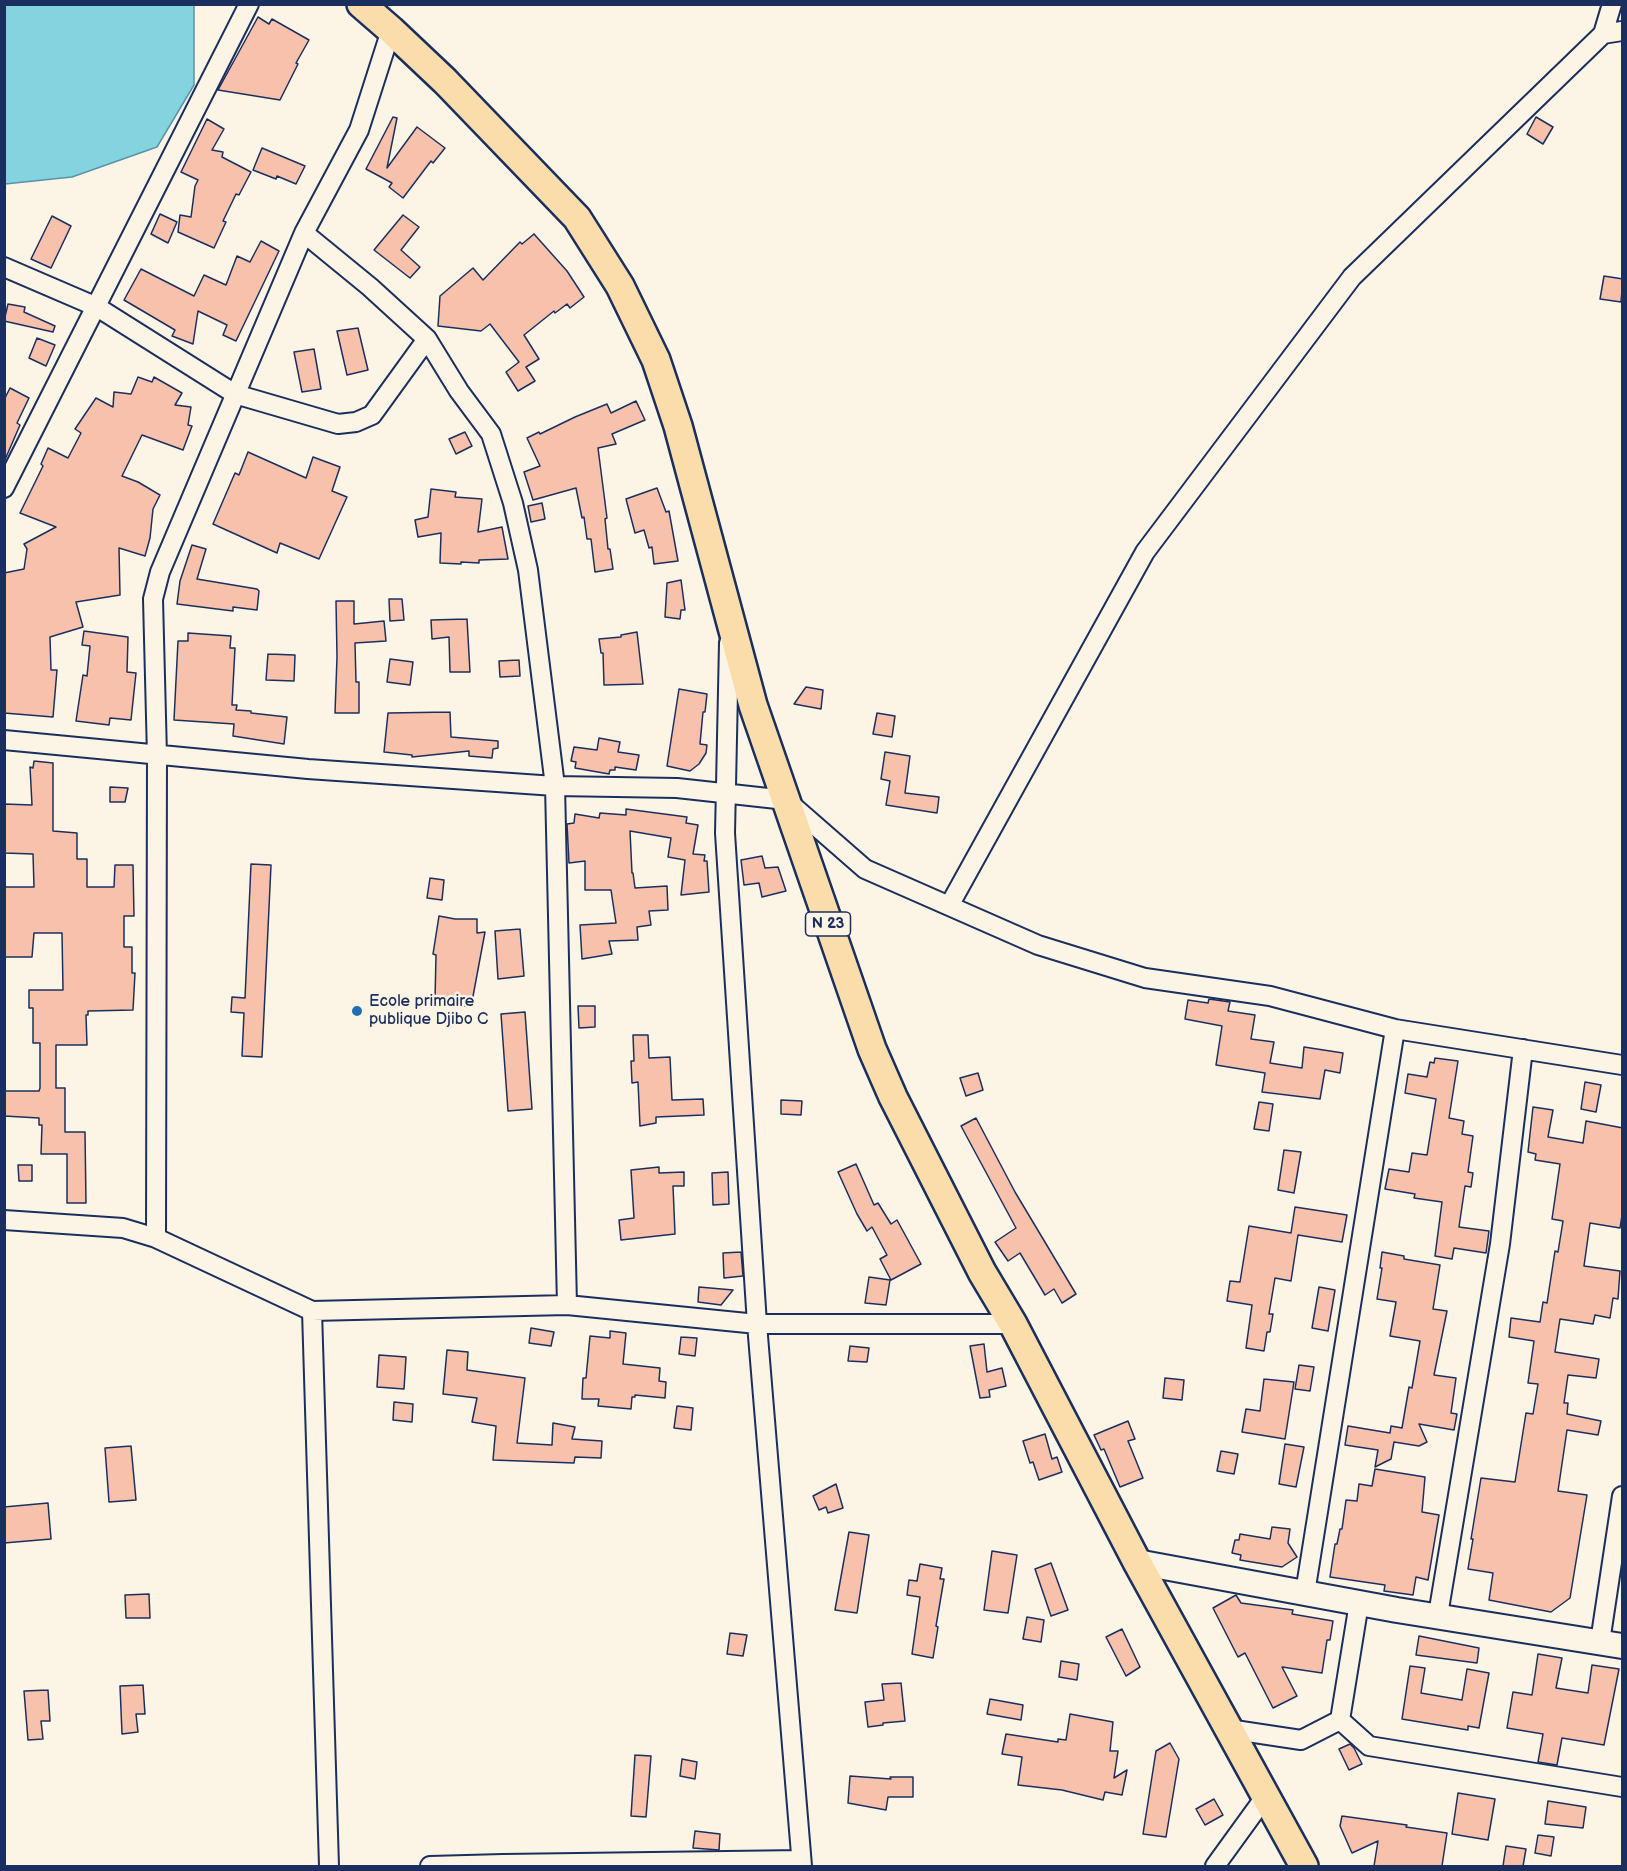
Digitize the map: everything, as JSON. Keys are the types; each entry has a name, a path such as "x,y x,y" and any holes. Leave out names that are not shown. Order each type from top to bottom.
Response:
{"main road":[{"name":"N 23","path":"361,4 445,81 577,218 620,286 656,360 675,415 753,705 872,1049 893,1097 982,1272 1013,1324 1137,1562 1304,1866"}],"street":[{"path":"4,488 249,4"},
{"path":"949,906 1145,552 1352,277 1603,34 1612,4"},
{"path":"156,1239 157,756 153,599 160,572 304,233 359,130 391,30"},
{"path":"1603,34 1623,31"},
{"path":"304,233 370,287 427,339 459,391 491,434 513,503 528,570 555,786 567,1305"},
{"path":"4,267 97,307 235,394 338,424 356,422 372,415 427,339"},
{"path":"430,1866 801,1863 757,1324 725,833 729,620"},
{"path":"4,740 157,756 555,786 677,788 786,800 865,868 1038,945 1145,978 1270,996 1395,1029 1623,1065"},
{"path":"1305,1593 1395,1029"},
{"path":"1438,1616 1500,1244 1523,1049"},
{"path":"4,1220 123,1228 156,1239 312,1311 567,1305 757,1324 1013,1324"},
{"path":"312,1311 329,1866"},
{"path":"1137,1562 1359,1603 1611,1644 1623,1496"},
{"path":"1340,1720 1359,1603"},
{"path":"1228,1729 1301,1740 1340,1720"},
{"path":"1340,1720 1369,1746 1623,1787"},
{"path":"1215,1866 1265,1797"}],"water":[{"path":"4,5 194,5 194,85 157,147 72,177 5,184"}],"building":[{"path":"258,17 269,24 272,19 309,40 280,100 218,90"},
{"path":"393,117 397,118 387,168 417,127 445,148 433,163 431,161 403,198 389,187 392,183 366,169"},
{"path":"1536,117 1553,127 1543,144 1527,134"},
{"path":"207,119 224,129 212,150 223,152 222,157 251,172 239,195 236,194 223,221 226,222 214,248 178,232 180,215 191,217 195,186 198,180 181,172"},
{"path":"262,148 305,166 296,184 253,170"},
{"path":"160,214 177,222 168,243 151,234"},
{"path":"403,215 419,227 401,250 420,267 410,278 374,250"},
{"path":"52,216 71,226 51,268 31,259"},
{"path":"534,234 567,271 584,297 570,308 567,304 555,313 554,311 524,335 539,359 526,367 535,381 518,391 506,372 519,362 490,324 481,331 438,326 440,296 473,268 483,280 520,242 522,244"},
{"path":"261,241 279,251 236,341 223,335 227,325 198,311 193,344 172,336 175,330 124,300 141,269 194,296 204,275 226,285 237,256 250,262"},
{"path":"1604,276 1623,279 1621,302 1600,299"},
{"path":"8,304 25,307 24,312 55,326 53,332 4,321"},
{"path":"358,328 368,370 347,375 337,331"},
{"path":"37,338 55,345 46,366 29,358"},
{"path":"314,349 321,389 302,392 294,352"},
{"path":"138,377 152,382 154,377 182,393 175,405 191,407 188,425 192,426 183,450 142,435 122,476 160,495 153,509 150,538 145,556 119,548 120,595 76,602 83,627 50,637 51,670 57,670 53,717 4,713 4,573 24,569 27,549 24,544 56,527 20,513 43,466 41,464 48,448 68,458 81,433 75,429 96,398 113,407 114,392 131,394"},
{"path":"10,388 29,398 17,423 20,425 4,462 4,400"},
{"path":"636,401 645,420 612,434 616,444 598,448 607,518 605,519 608,549 610,549 613,569 595,572 591,539 587,539 576,488 533,500 524,472 540,466 527,438 607,404 611,413"},
{"path":"465,432 472,446 456,454 449,439"},
{"path":"248,452 306,478 313,457 340,467 332,491 347,497 319,559 280,543 277,553 213,524 235,473 239,475"},
{"path":"657,488 666,512 669,511 678,561 654,564 652,547 649,548 644,530 635,533 626,499"},
{"path":"431,489 456,492 455,497 482,499 478,532 502,527 508,559 479,560 479,563 440,563 441,533 418,537 415,520 428,517"},
{"path":"542,503 545,519 531,522 528,506"},
{"path":"192,545 206,549 197,579 257,589 259,591 257,610 233,607 233,611 177,604 180,581"},
{"path":"681,580 685,610 681,610 680,619 665,617 667,583"},
{"path":"389,599 402,599 404,620 390,621"},
{"path":"336,601 354,601 354,624 384,621 386,641 355,643 359,713 335,713"},
{"path":"467,619 470,672 450,672 449,637 432,639 431,620"},
{"path":"84,631 128,637 127,672 136,673 131,720 110,718 109,725 76,721 83,675 87,676 90,646 82,645"},
{"path":"637,632 643,684 604,685 603,653 601,653 599,639 621,637 621,635"},
{"path":"188,633 231,636 230,648 235,648 232,705 237,705 236,710 287,717 284,744 233,736 234,724 174,720 178,641 188,641"},
{"path":"268,654 295,655 294,681 266,680"},
{"path":"390,659 413,662 410,685 387,682"},
{"path":"519,660 520,676 500,677 499,661"},
{"path":"806,687 823,690 821,709 794,704"},
{"path":"679,689 707,694 700,744 707,745 706,753 699,764 690,771 667,766"},
{"path":"450,712 451,737 498,741 498,748 493,749 492,758 469,756 469,751 412,757 412,755 384,752 388,713"},
{"path":"877,713 895,716 892,737 873,734"},
{"path":"599,738 620,742 618,752 639,755 636,770 615,767 615,770 610,770 609,774 575,768 576,762 571,761 574,747 597,750"},
{"path":"885,752 910,756 905,793 939,797 937,813 886,805 890,781 881,779"},
{"path":"34,761 53,763 53,831 77,833 77,859 87,859 87,887 114,887 115,865 133,865 134,916 124,916 124,947 132,947 132,973 135,973 133,1010 88,1011 86,1015 87,1045 56,1045 56,1088 65,1088 65,1132 85,1132 86,1203 67,1203 67,1154 41,1154 42,1125 39,1125 39,1118 4,1116 4,1091 39,1091 40,1088 40,1043 33,1043 33,1008 29,1008 29,990 63,990 62,933 34,933 32,957 4,957 4,887 34,887 33,854 4,853 4,804 32,805 30,767 33,768"},
{"path":"110,787 128,788 125,802 110,802"},
{"path":"626,809 687,817 686,823 698,825 693,854 705,855 709,892 681,895 685,860 668,857 671,838 630,831 635,888 667,886 668,910 649,911 651,925 637,927 638,940 609,941 612,954 582,959 580,925 616,923 611,890 585,890 585,861 569,863 567,824 574,823 575,814 599,818 600,813 626,815"},
{"path":"762,856 765,868 778,867 786,891 762,897 759,883 744,885 741,860"},
{"path":"251,864 271,865 262,1057 242,1056 244,1013 231,1012 232,997 245,998"},
{"path":"430,878 444,880 442,900 427,898"},
{"path":"439,916 477,919 477,933 485,932 471,1007 435,1000 436,955 433,954"},
{"path":"520,929 524,976 498,979 495,931"},
{"path":"1209,999 1230,1002 1228,1011 1255,1015 1251,1039 1274,1042 1270,1063 1302,1068 1304,1047 1343,1053 1340,1073 1325,1070 1320,1099 1262,1092 1265,1073 1216,1065 1222,1026 1185,1019 1188,1000 1208,1003"},
{"path":"578,1006 595,1006 595,1027 579,1028"},
{"path":"525,1012 532,1109 508,1111 501,1014"},
{"path":"633,1035 648,1035 649,1058 670,1057 672,1100 703,1099 704,1115 656,1117 656,1123 640,1126 638,1082 632,1083"},
{"path":"1435,1058 1458,1061 1449,1118 1464,1121 1462,1134 1473,1136 1468,1172 1473,1173 1471,1187 1465,1186 1459,1227 1489,1231 1486,1253 1454,1248 1452,1259 1435,1256 1442,1202 1414,1198 1415,1194 1385,1189 1389,1169 1409,1172 1412,1153 1427,1155 1436,1099 1405,1093 1408,1074 1427,1077 1430,1062 1434,1063"},
{"path":"978,1073 983,1090 966,1096 960,1078"},
{"path":"1585,1082 1601,1085 1596,1112 1581,1109"},
{"path":"781,1100 802,1101 801,1115 781,1114"},
{"path":"1259,1102 1273,1104 1269,1131 1254,1129"},
{"path":"1533,1107 1553,1110 1548,1137 1583,1143 1586,1121 1623,1128 1623,1209 1620,1228 1590,1223 1584,1266 1620,1271 1618,1299 1613,1298 1610,1318 1595,1315 1593,1324 1560,1319 1555,1352 1599,1359 1596,1378 1568,1375 1564,1403 1568,1403 1567,1414 1601,1421 1598,1435 1567,1430 1558,1491 1587,1495 1570,1598 1551,1612 1489,1600 1493,1573 1468,1569 1481,1478 1515,1482 1526,1413 1533,1414 1538,1384 1528,1383 1534,1341 1509,1337 1511,1318 1540,1322 1543,1302 1547,1303 1555,1251 1558,1252 1563,1221 1552,1219 1560,1164 1535,1160 1536,1154 1528,1152"},
{"path":"976,1118 1015,1192 1076,1294 1062,1303 1054,1289 1045,1295 1020,1253 1008,1261 995,1242 1016,1228 961,1126"},
{"path":"1284,1150 1301,1152 1294,1193 1278,1190"},
{"path":"856,1164 874,1205 878,1203 891,1224 897,1220 921,1264 891,1280 880,1259 887,1255 872,1227 867,1231 838,1172"},
{"path":"18,1165 32,1165 32,1181 19,1181"},
{"path":"659,1167 659,1173 684,1172 684,1186 673,1186 675,1234 621,1240 619,1220 634,1218 631,1170"},
{"path":"728,1172 729,1204 713,1205 712,1173"},
{"path":"1295,1207 1347,1215 1342,1242 1298,1235 1291,1281 1275,1278 1269,1314 1273,1314 1264,1351 1246,1348 1252,1305 1227,1301 1230,1281 1240,1282 1249,1226 1291,1233"},
{"path":"741,1252 743,1276 724,1278 723,1253"},
{"path":"1382,1252 1404,1256 1404,1259 1440,1265 1433,1309 1447,1311 1434,1375 1456,1378 1451,1413 1457,1414 1454,1430 1419,1424 1427,1442 1419,1446 1394,1442 1391,1459 1375,1467 1378,1450 1345,1445 1348,1426 1390,1433 1391,1426 1402,1428 1420,1341 1390,1336 1396,1302 1377,1299"},
{"path":"869,1277 890,1280 886,1305 865,1303"},
{"path":"699,1287 733,1290 721,1305 698,1302"},
{"path":"1319,1287 1335,1290 1328,1331 1312,1328"},
{"path":"531,1328 554,1332 551,1346 529,1343"},
{"path":"610,1331 626,1333 623,1364 660,1368 659,1381 666,1382 665,1398 635,1395 632,1397 631,1409 598,1406 599,1399 582,1399 590,1336 610,1338"},
{"path":"681,1337 697,1338 695,1356 679,1354"},
{"path":"984,1344 987,1372 1002,1368 1006,1386 989,1390 990,1397 980,1398 970,1346"},
{"path":"850,1346 869,1348 867,1362 848,1361"},
{"path":"447,1350 468,1352 467,1370 525,1378 517,1443 552,1445 553,1423 575,1427 572,1439 602,1441 601,1458 575,1457 574,1463 493,1460 496,1426 472,1422 477,1398 443,1394"},
{"path":"379,1355 406,1357 404,1389 377,1387"},
{"path":"1299,1365 1314,1367 1310,1391 1295,1389"},
{"path":"1165,1378 1184,1380 1182,1400 1163,1398"},
{"path":"1264,1379 1294,1382 1285,1439 1242,1432 1246,1409 1260,1411"},
{"path":"394,1402 413,1404 412,1422 393,1420"},
{"path":"677,1406 693,1408 691,1430 674,1428"},
{"path":"1128,1421 1135,1439 1128,1441 1143,1478 1120,1487 1104,1449 1101,1450 1094,1435"},
{"path":"1045,1434 1052,1459 1057,1457 1062,1472 1039,1480 1033,1462 1030,1463 1023,1441"},
{"path":"1285,1444 1304,1447 1296,1487 1279,1484"},
{"path":"131,1446 136,1500 109,1502 105,1448"},
{"path":"1221,1451 1238,1454 1234,1474 1217,1471"},
{"path":"1375,1469 1425,1477 1422,1512 1439,1515 1428,1580 1416,1577 1413,1595 1384,1591 1385,1585 1330,1577 1335,1544 1337,1544 1340,1529 1342,1529 1346,1500 1357,1501 1359,1484 1372,1486"},
{"path":"836,1484 843,1508 828,1513 826,1507 819,1510 813,1496"},
{"path":"48,1503 51,1539 4,1543 4,1507"},
{"path":"1272,1527 1290,1529 1288,1543 1297,1557 1282,1567 1240,1560 1241,1555 1232,1553 1235,1540 1239,1540 1240,1534 1270,1539"},
{"path":"849,1532 869,1535 857,1613 835,1610"},
{"path":"992,1551 1017,1555 1008,1613 984,1610"},
{"path":"1051,1563 1068,1610 1051,1616 1035,1569"},
{"path":"920,1564 942,1568 940,1579 944,1579 933,1658 912,1654 920,1597 907,1595 909,1580 917,1581"},
{"path":"149,1594 150,1618 126,1618 125,1595"},
{"path":"1236,1595 1241,1603 1293,1610 1292,1614 1333,1621 1330,1640 1327,1640 1322,1673 1282,1667 1297,1696 1273,1708 1245,1653 1238,1657 1213,1608"},
{"path":"1027,1617 1044,1620 1041,1642 1023,1639"},
{"path":"1122,1629 1140,1667 1126,1676 1106,1637"},
{"path":"730,1633 747,1635 743,1656 727,1654"},
{"path":"1419,1636 1479,1648 1477,1663 1416,1655"},
{"path":"1538,1654 1562,1658 1556,1688 1588,1693 1592,1665 1619,1669 1604,1745 1562,1738 1557,1765 1538,1762 1543,1734 1507,1728 1513,1692 1532,1695"},
{"path":"1061,1661 1079,1664 1077,1680 1059,1677"},
{"path":"1410,1666 1425,1668 1421,1693 1462,1700 1467,1669 1489,1673 1479,1728 1468,1726 1468,1730 1402,1719"},
{"path":"901,1683 905,1721 868,1727 865,1702 884,1700 882,1684"},
{"path":"143,1685 145,1714 136,1714 138,1732 122,1734 120,1686"},
{"path":"48,1690 50,1721 41,1721 43,1739 28,1740 24,1691"},
{"path":"990,1699 1023,1705 1021,1720 987,1714"},
{"path":"1070,1714 1113,1722 1110,1751 1118,1751 1114,1778 1127,1770 1122,1795 1105,1792 1103,1800 1062,1790 1018,1785 1022,1757 1002,1754 1006,1734 1058,1742 1058,1739 1066,1740"},
{"path":"1170,1743 1179,1759 1166,1837 1143,1834 1156,1751"},
{"path":"1350,1744 1362,1764 1349,1770 1339,1749"},
{"path":"635,1755 651,1756 646,1817 631,1816"},
{"path":"682,1759 697,1762 695,1779 680,1776"},
{"path":"850,1776 891,1779 890,1777 913,1777 913,1797 888,1797 886,1810 848,1803"},
{"path":"1458,1793 1495,1799 1488,1840 1452,1834"},
{"path":"1214,1799 1223,1815 1205,1825 1196,1809"},
{"path":"1548,1801 1586,1807 1583,1828 1545,1824"},
{"path":"1342,1816 1447,1833 1442,1866 1374,1866 1378,1841 1352,1853 1340,1826"},
{"path":"695,1831 720,1834 719,1850 693,1848"},
{"path":"1538,1835 1554,1837 1551,1856 1535,1853"},
{"path":"1506,1846 1526,1849 1523,1866 1503,1866"}],"place":[{"name":"Ecole primaire publique Djibo C","path":"357,1011"}]}
